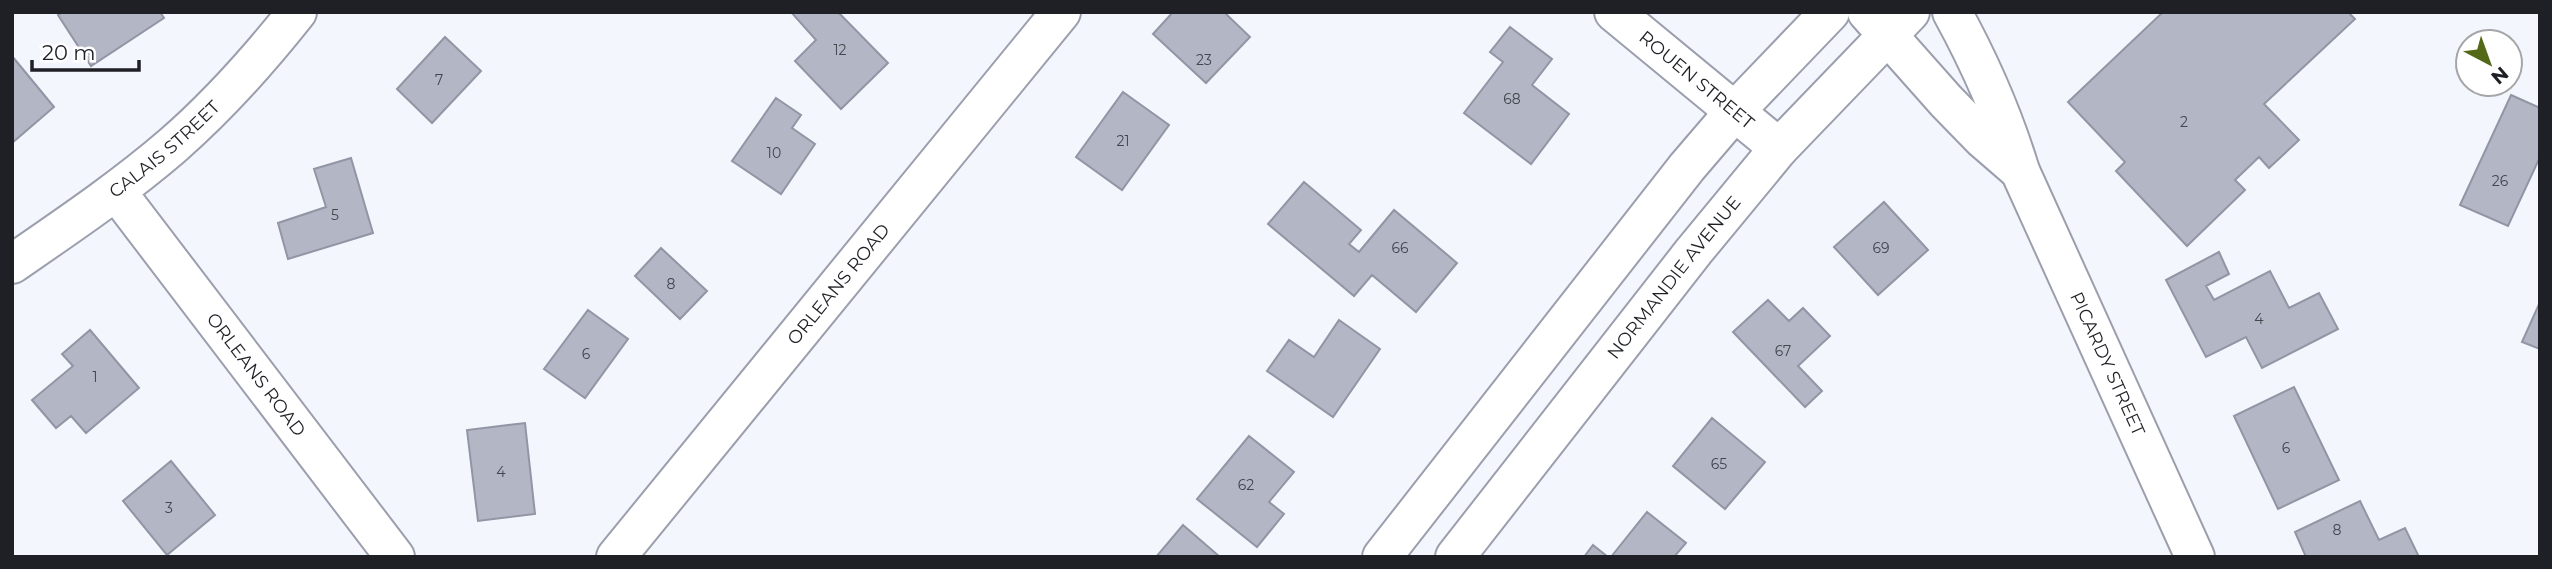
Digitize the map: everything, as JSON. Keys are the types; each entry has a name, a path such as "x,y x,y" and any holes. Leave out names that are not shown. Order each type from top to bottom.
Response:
{"street":[{"name":"CALAIS STREET","path":"12,264 116,191 173,145 255,64 297,12"},
{"name":"ORLEANS ROAD","path":"616,557 1060,12"},
{"name":"ROUEN STREET","path":"1614,12 1779,148"},
{"path":"1382,557 1687,167 1735,111 1830,12"},
{"name":"PICARDY STREET","path":"1952,12 1978,60 2008,132 2020,171 2194,557"},
{"name":"PICARDY STREET","path":"1888,19 1946,101 1983,139 2020,171"},
{"name":"NORMANDIE AVENUE","path":"1455,557 1694,251 1888,19"},
{"name":"ORLEANS ROAD","path":"116,191 395,557"}],"building":[{"path":"63,12 160,12 164,18 91,66 58,15"},
{"path":"791,12 838,12 888,63 841,109 795,61 816,40"},
{"path":"1173,12 1224,12 1250,37 1206,83 1153,34"},
{"path":"2163,12 2348,12 2355,19 2264,104 2299,140 2269,168 2259,157 2235,180 2245,190 2187,246 2116,171 2125,162 2068,102"},
{"path":"1510,27 1552,59 1532,85 1569,114 1531,164 1464,113 1503,62 1490,52"},
{"path":"445,37 481,71 432,123 397,89"},
{"path":"12,56 54,107 12,143"},
{"path":"1123,92 1169,125 1122,190 1076,157"},
{"path":"776,98 801,115 792,128 815,144 781,194 732,161"},
{"path":"2510,98 2518,98 2540,108 2540,157 2508,226 2460,205"},
{"path":"351,158 373,233 288,259 278,223 326,207 314,169"},
{"path":"1304,182 1361,230 1349,244 1359,252 1394,210 1457,263 1416,312 1372,275 1354,296 1268,224"},
{"path":"1884,202 1928,250 1878,295 1834,247"},
{"path":"661,248 707,291 680,319 635,276"},
{"path":"2219,252 2229,274 2206,286 2214,300 2270,271 2289,308 2319,293 2338,329 2262,368 2246,337 2206,357 2166,280"},
{"path":"1768,300 1789,321 1803,308 1830,336 1798,366 1822,391 1805,407 1733,332"},
{"path":"2540,302 2540,349 2522,342"},
{"path":"588,310 628,339 585,398 544,369"},
{"path":"1339,320 1380,349 1333,417 1267,371 1289,340 1314,357"},
{"path":"90,330 139,388 86,433 71,416 56,428 32,400 73,366 62,354"},
{"path":"2294,387 2339,480 2278,509 2234,416"},
{"path":"1712,418 1765,462 1725,509 1673,466"},
{"path":"525,423 535,514 478,521 467,430"},
{"path":"1249,436 1294,472 1269,502 1284,514 1257,547 1197,499"},
{"path":"171,461 215,515 167,555 123,501"},
{"path":"2360,501 2379,540 2405,528 2419,557 2306,557 2295,532"},
{"path":"1647,512 1686,543 1674,557 1611,557"},
{"path":"1183,525 1220,557 1156,557"},
{"path":"1593,545 1608,557 1584,557"}]}
